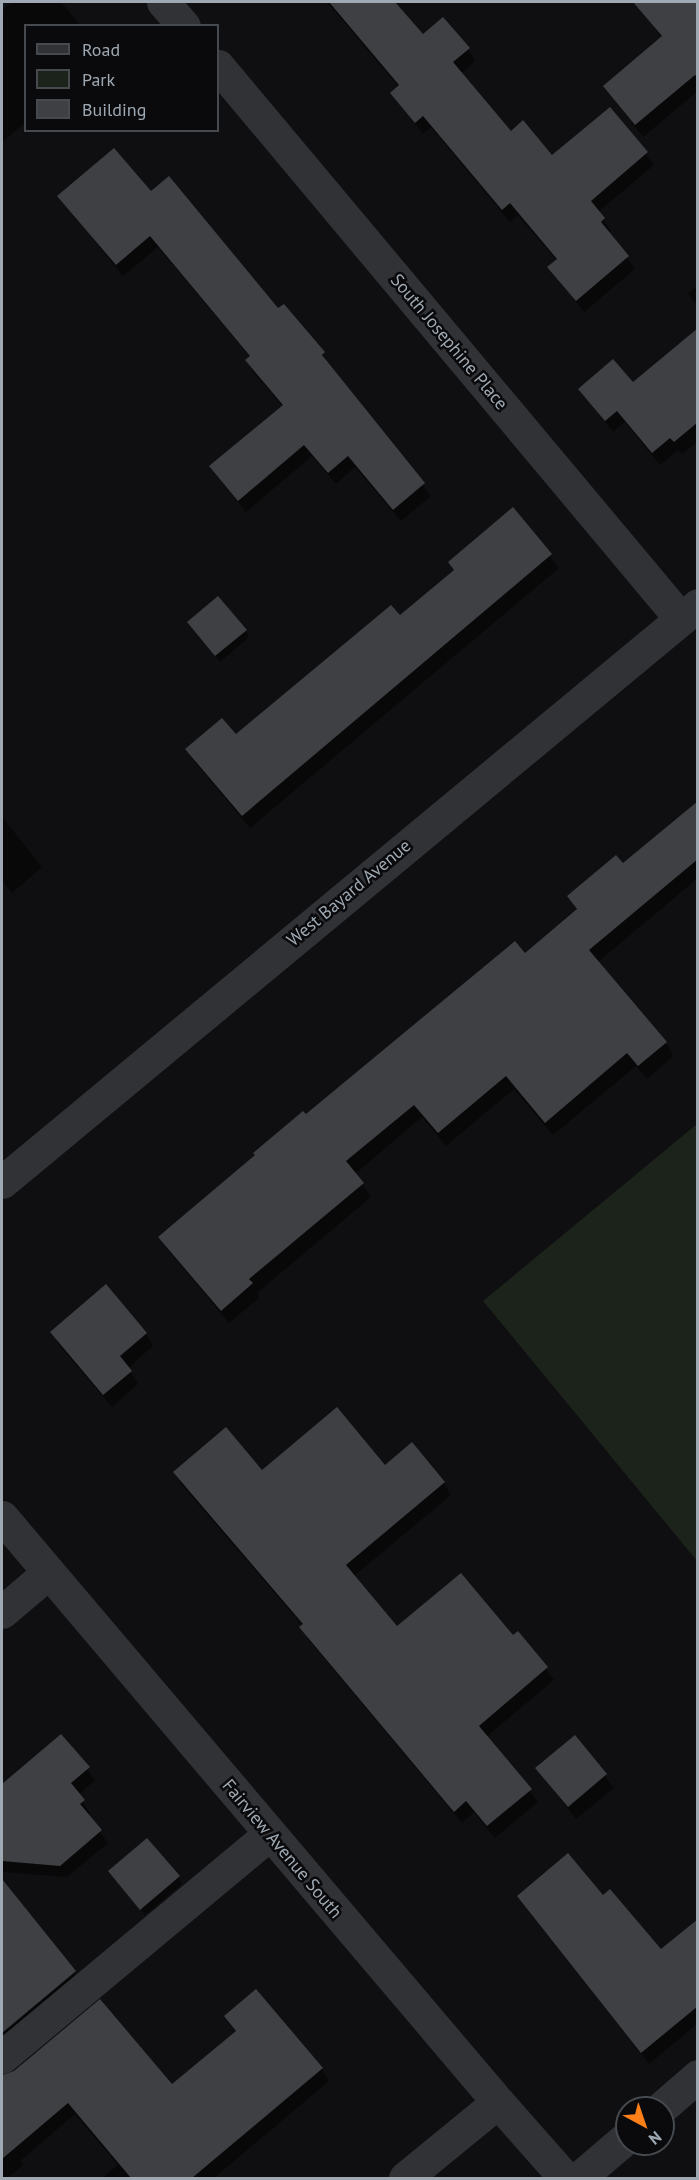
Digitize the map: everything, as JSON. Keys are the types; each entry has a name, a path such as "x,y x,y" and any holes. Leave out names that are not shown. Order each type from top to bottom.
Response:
{"street":[{"path":"163,2 182,24"},
{"name":"South Josephine Place","path":"219,67 689,612"},
{"name":"West Bayard Avenue","path":"2,1182 689,612"},
{"name":"Fairview Avenue South","path":"2,1517 565,2178"},
{"path":"2,1612 48,1573"},
{"path":"2,2057 270,1834"},
{"path":"675,2096 698,2076"},
{"path":"405,2178 498,2102"},
{"path":"579,2178 615,2147"}],"green space":[{"path":"697,1124 697,1561 483,1301"}],"building":[{"path":"329,2 395,2 423,34 443,17 470,48 453,62 511,131 523,120 552,155 610,107 648,152 591,201 605,218 601,222 629,256 576,301 547,267 557,259 510,203 502,210 423,116 415,123 390,93 399,85"},
{"path":"633,2 698,2 698,78 695,75 635,125 603,86 662,36"},
{"path":"114,148 151,191 169,176 278,308 284,304 325,352 322,355 425,483 393,510 348,456 328,473 304,445 238,501 209,466 283,405 245,360 250,356 150,236 116,265 57,196"},
{"path":"698,328 698,422 674,442 670,438 652,453 617,411 605,421 578,389 613,359 633,382"},
{"path":"513,507 552,554 242,816 185,749 222,718 236,734 391,605 400,615 454,570 448,562"},
{"path":"218,596 247,630 215,656 187,622"},
{"path":"698,801 698,859 589,950 667,1042 638,1066 627,1053 545,1123 506,1076 438,1133 414,1105 346,1161 364,1183 249,1279 253,1283 221,1311 158,1237 303,1111 306,1114 515,941 525,953 577,909 567,896 616,855 623,863"},
{"path":"106,1284 147,1333 120,1356 132,1371 103,1395 50,1332"},
{"path":"337,1407 385,1465 412,1442 445,1482 346,1565 397,1626 461,1573 513,1635 518,1631 548,1667 479,1726 532,1789 487,1826 466,1801 454,1812 299,1627 303,1624 173,1472 226,1427 262,1470"},
{"path":"61,1734 90,1767 71,1783 85,1800 80,1804 102,1830 60,1866 2,1861 2,1784"},
{"path":"575,1735 607,1774 568,1807 535,1768"},
{"path":"147,1838 180,1876 140,1910 108,1871"},
{"path":"568,1853 603,1895 610,1889 661,1949 698,1919 698,2006 641,2053 517,1896"},
{"path":"2,1879 76,1971 2,2033"},
{"path":"256,1989 323,2068 192,2178 131,2178 68,2103 2,2159 2,2075 14,2071 100,1999 172,2084 236,2031 224,2016"}]}
